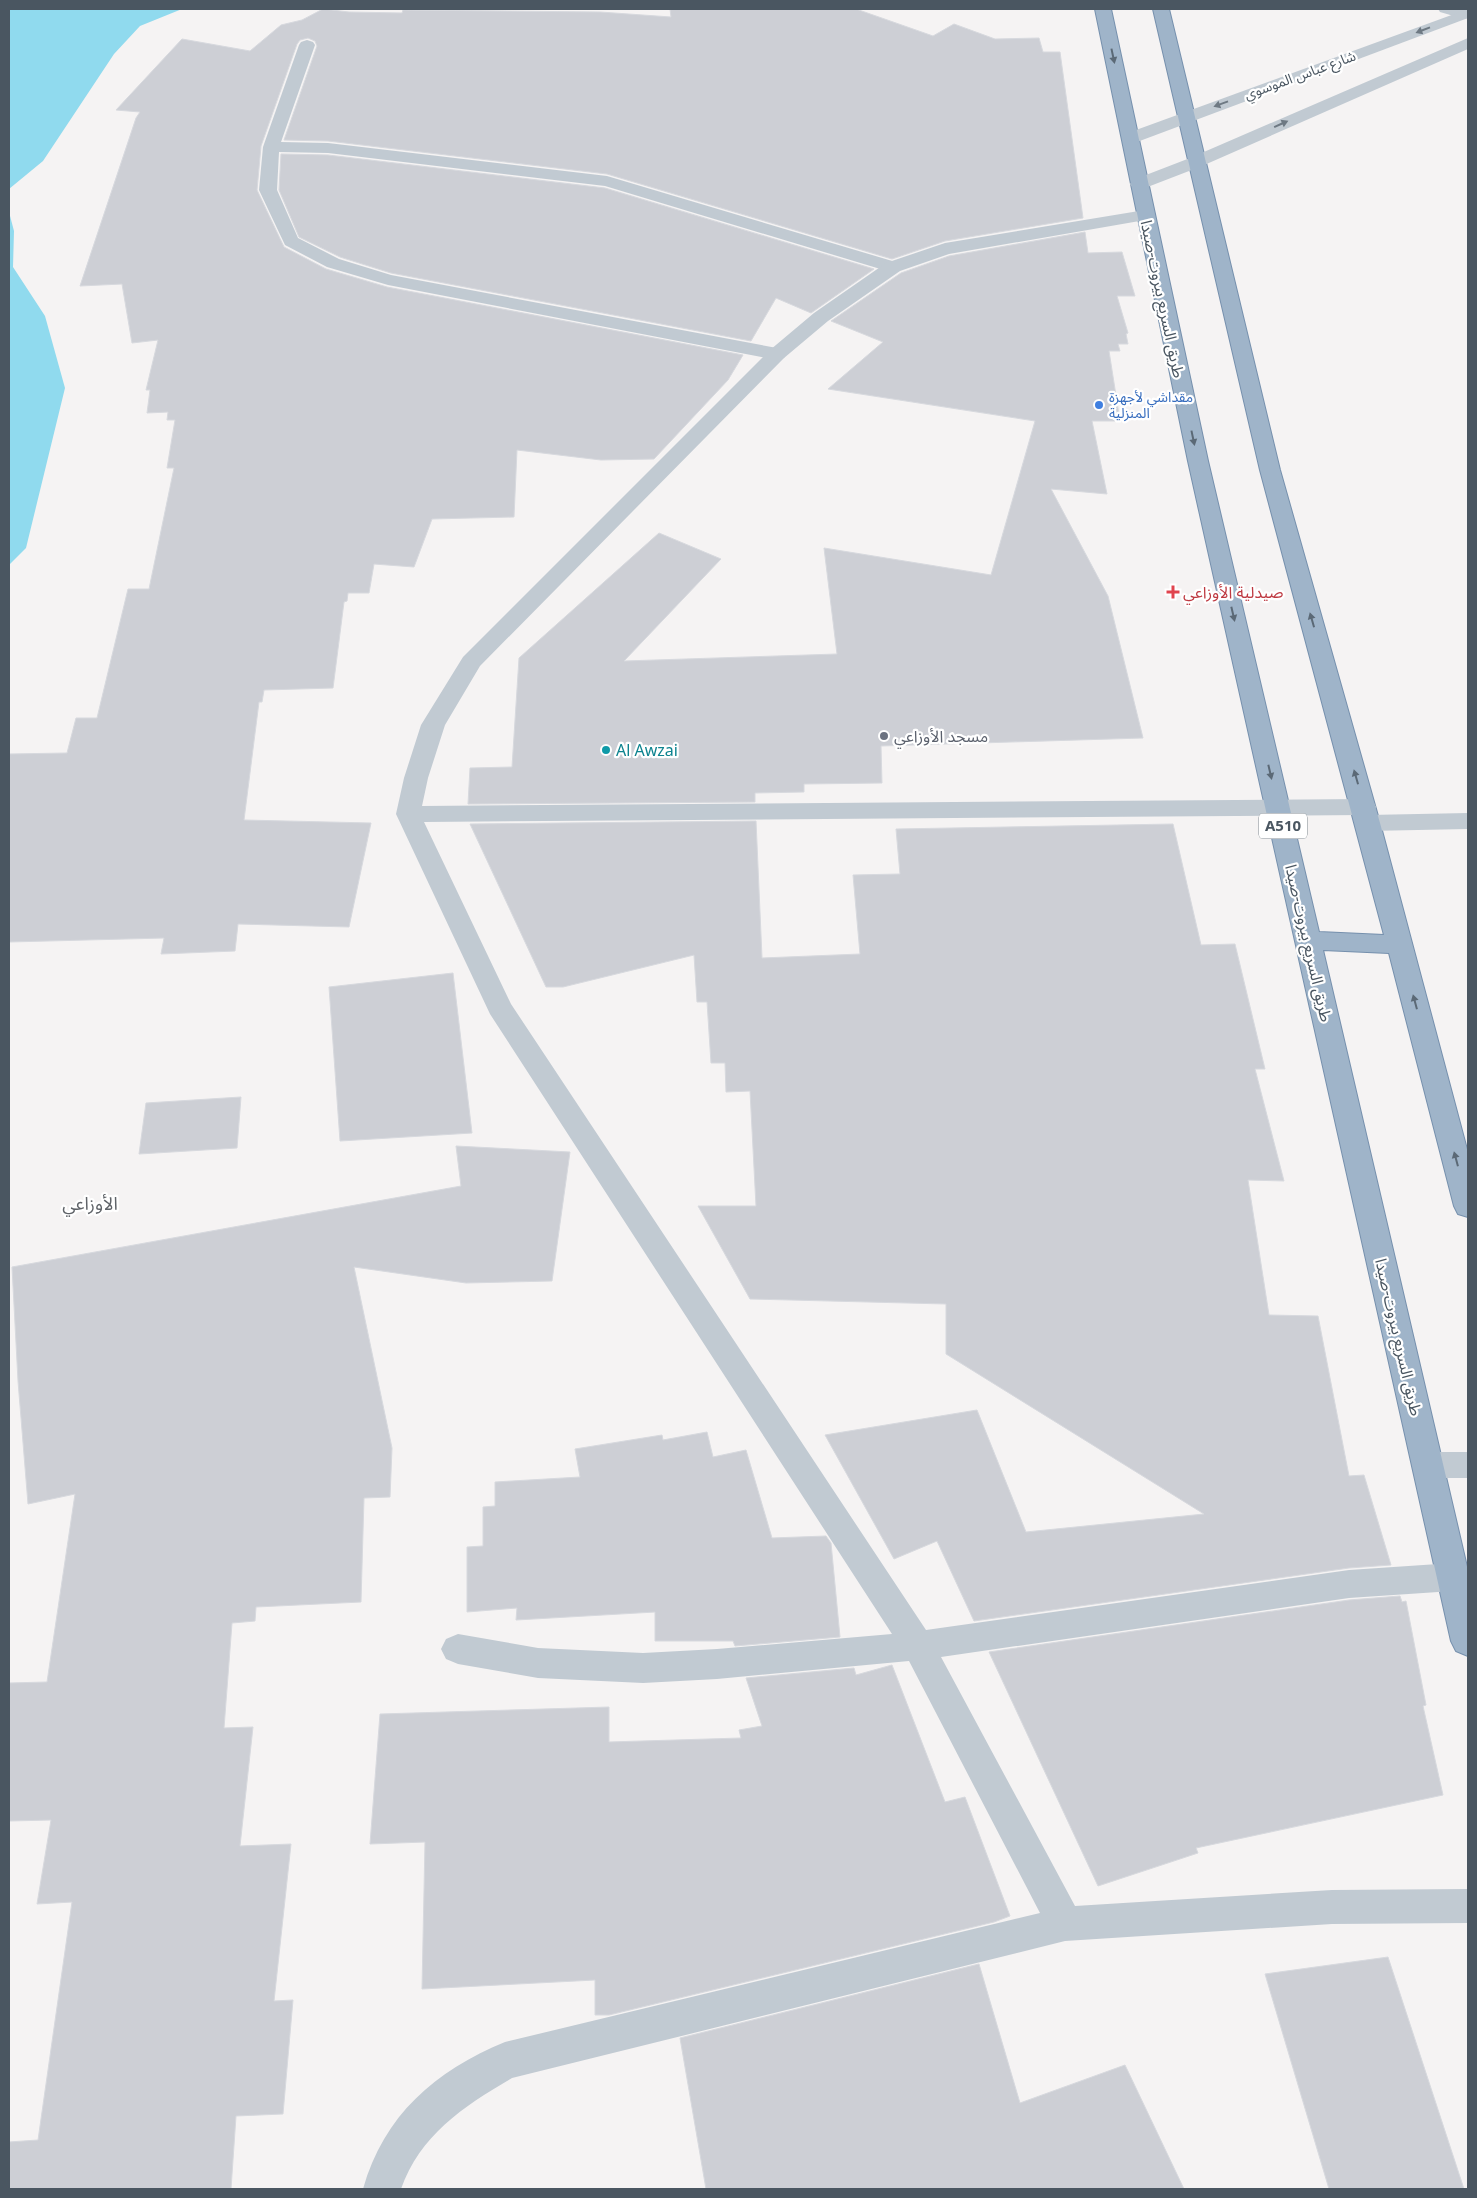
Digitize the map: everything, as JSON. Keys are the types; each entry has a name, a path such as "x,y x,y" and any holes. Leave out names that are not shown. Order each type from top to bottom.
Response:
{"highway":[{"name":"طريق السريع بيروت-صيدا","path":"1103,9 1198,462 1468,1641"},
{"path":"1161,9 1270,470 1366,815 1468,1206"},
{"path":"1309,941 1399,944"}],"street":[{"path":"1446,9 1466,13"},
{"name":"شارع عباس الموسوي","path":"1131,138 1466,13"},
{"path":"1139,184 1196,162 1468,43"},
{"path":"1065,1924 918,1646 499,1007 408,814 416,778 433,725 471,662 777,354 821,317 893,267 945,249 1145,216"},
{"path":"408,814 1278,807 1366,815"},
{"path":"1428,1465 1468,1465"},
{"path":"458,1649 538,1663 642,1668 717,1664 918,1646 1349,1584 1453,1577"},
{"path":"382,2189 387,2171 408,2133 426,2112 458,2088 505,2061 1065,1924 1332,1908 1468,1906"}],"lane":[{"path":"307,45 271,147 268,190 291,241 333,263 388,280 777,354"},
{"path":"271,147 328,148 403,155 607,182 893,267"},
{"path":"1366,815 1468,822"}],"water":[{"path":"9,9 182,9 140,26 114,54 43,161 9,189"},
{"path":"9,212 14,231 13,267 45,316 65,388 26,548 9,565"}],"building":[{"path":"323,9 349,12 402,13 403,10 600,12 671,17 670,9 856,9 933,36 954,24 995,39 1039,38 1043,52 1060,52 1083,218 945,241 892,259 607,174 328,141 284,140 317,46 315,41 308,38 300,40 261,146 257,190 284,247 326,269 387,287 743,355 728,380 654,459 601,460 517,450 514,517 432,519 414,567 374,564 369,593 348,593 347,601 344,602 333,688 264,690 262,702 259,702 244,820 371,823 349,927 238,924 235,951 161,954 164,938 9,942 9,754 67,753 76,718 97,718 128,589 149,589 174,468 167,468 175,420 167,420 168,412 147,413 150,390 146,390 158,340 132,343 122,284 80,286 136,118 140,112 116,110 182,39 250,51 281,25 302,20"},
{"path":"281,154 328,155 605,188 874,269 811,313 776,298 751,341 391,273 340,257 299,237 279,190"},
{"path":"1085,232 1088,253 1122,252 1135,296 1117,296 1128,333 1126,334 1128,344 1118,344 1120,351 1109,351 1120,421 1092,421 1107,494 1051,489 1108,596 1143,738 881,746 882,783 804,784 804,792 755,793 755,802 468,804 470,768 512,767 519,658 659,533 721,559 624,661 837,654 824,548 991,575 1035,421 828,389 883,342 831,321 901,273 949,256"},
{"path":"756,821 762,958 860,954 853,875 900,874 896,829 1173,824 1201,945 1235,944 1265,1069 1255,1069 1284,1181 1248,1180 1269,1315 1318,1316 1349,1476 1364,1475 1391,1565 1349,1568 974,1621 937,1541 894,1559 825,1435 977,1410 1026,1532 1204,1514 946,1354 946,1304 750,1299 698,1206 756,1206 750,1091 726,1092 725,1063 711,1063 707,1002 697,1002 694,955 563,987 546,987 470,824"},
{"path":"453,973 472,1133 340,1141 329,987"},
{"path":"241,1097 237,1148 139,1154 146,1103"},
{"path":"456,1146 570,1152 552,1281 466,1283 354,1267 392,1448 390,1497 364,1498 361,1602 256,1607 255,1621 232,1623 224,1728 253,1727 240,1846 291,1844 274,2001 293,2000 283,2114 236,2116 231,2189 9,2189 9,2142 38,2140 72,1902 37,1904 51,1820 9,1821 9,1683 47,1682 75,1494 28,1504 18,1381 12,1267 461,1186"},
{"path":"707,1432 713,1457 746,1450 772,1538 826,1536 831,1543 840,1637 735,1646 733,1641 655,1641 655,1612 516,1620 517,1608 467,1612 467,1547 483,1546 483,1507 495,1506 495,1482 580,1477 575,1449 662,1435 663,1440"},
{"path":"1400,1596 1402,1602 1406,1601 1426,1705 1423,1706 1443,1795 1196,1848 1198,1853 1098,1886 989,1652 1349,1600"},
{"path":"892,1665 945,1802 965,1797 1010,1916 994,1922 609,2015 595,2015 595,1980 422,1989 425,1842 370,1844 380,1714 609,1707 609,1742 741,1738 739,1730 762,1726 746,1678 854,1668 856,1675"},
{"path":"1388,1957 1464,2189 1329,2189 1265,1974"},
{"path":"979,1964 1020,2103 1125,2065 1184,2189 706,2189 680,2038"}],"place":[{"name":"مقداشي لأجهزة المنزلية","path":"1099,405"},
{"name":"صيدلية الأوزاعي","path":"1173,592"},
{"name":"مسجد الأوزاعي","path":"884,736"},
{"name":"Al Awzai","path":"606,750"}],"district":[{"name":"الأوزاعي","path":"90,1204"}]}
